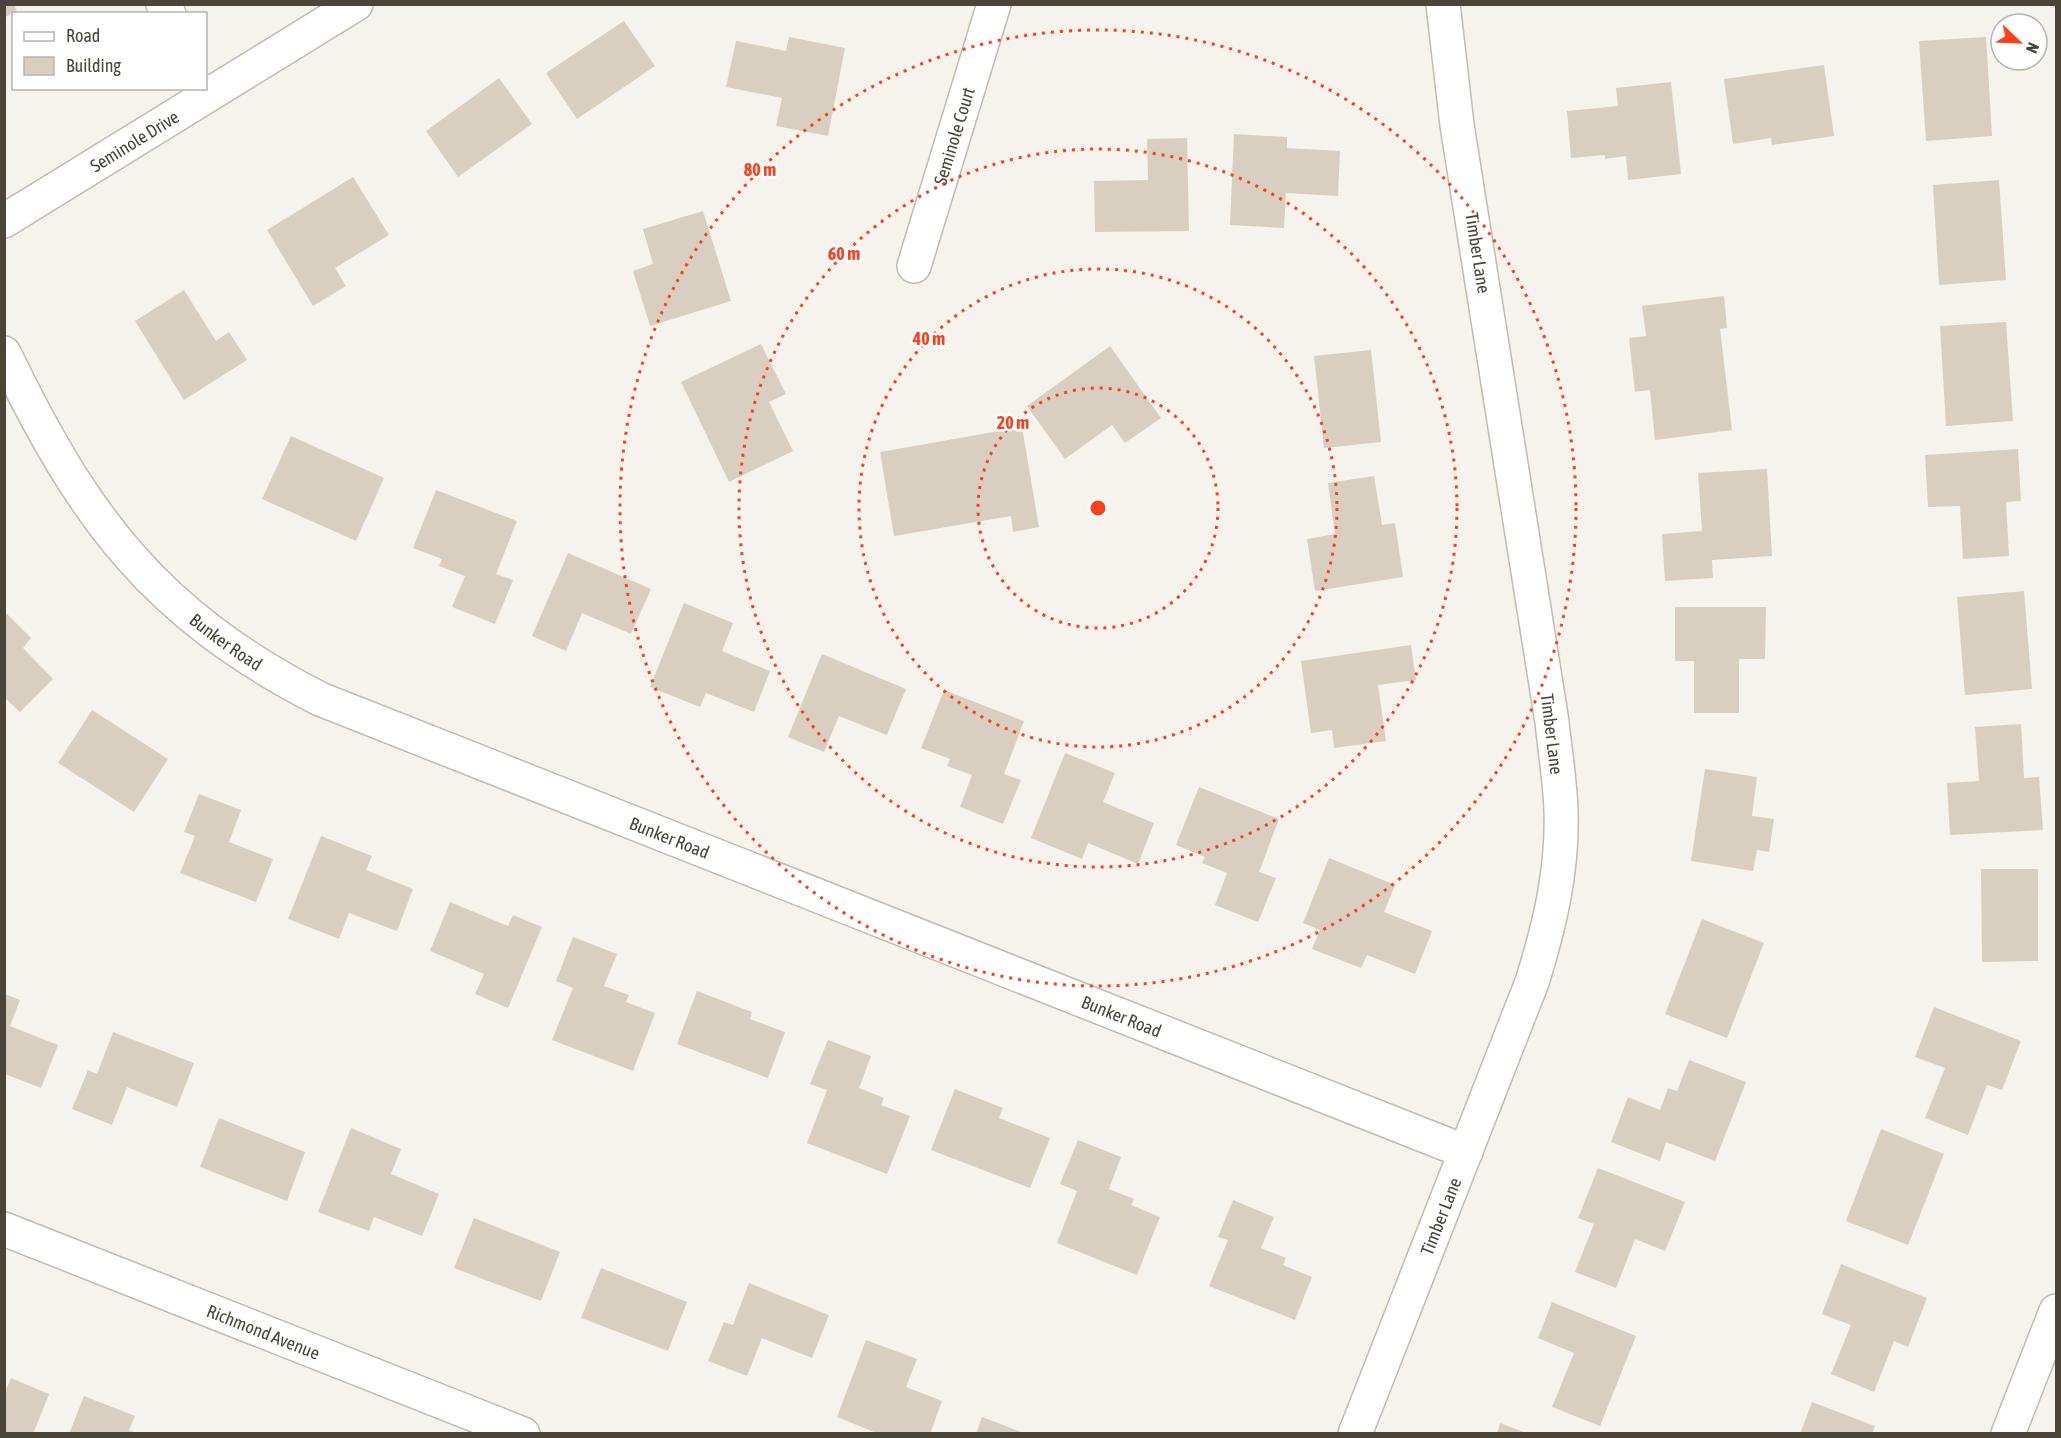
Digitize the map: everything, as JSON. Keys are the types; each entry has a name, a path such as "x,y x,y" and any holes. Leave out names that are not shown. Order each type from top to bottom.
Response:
{"street":[{"name":"Seminole Drive","path":"210,82 356,4"},
{"name":"Seminole Court","path":"914,266 994,4"},
{"name":"Timber Lane","path":"1355,1434 1532,982 1548,933 1558,875 1561,809 1552,722 1457,125 1443,4"},
{"name":"Seminole Drive","path":"4,221 198,90"},
{"name":"Bunker Road","path":"4,353 64,469 118,545 187,614 232,649 281,679 320,699 1466,1152"},
{"name":"Richmond Avenue","path":"4,1229 523,1434"},
{"path":"2008,1434 2056,1311"}],"building":[{"path":"4,4 13,4 17,10 4,18"},
{"path":"624,21 655,66 577,119 546,73"},
{"path":"789,37 845,48 828,136 776,126 782,98 726,87 736,41 786,51"},
{"path":"1986,37 1992,136 1926,141 1919,41"},
{"path":"1824,65 1834,136 1772,145 1771,138 1733,144 1724,79"},
{"path":"499,78 532,124 458,177 426,131"},
{"path":"1671,82 1681,174 1628,180 1626,156 1605,159 1605,155 1571,158 1567,111 1618,106 1616,88"},
{"path":"1234,134 1287,137 1287,148 1340,151 1338,196 1286,193 1284,228 1230,225"},
{"path":"1187,138 1189,231 1095,232 1094,181 1148,180 1147,139"},
{"path":"353,177 389,235 335,268 346,286 313,306 267,230"},
{"path":"1999,180 2006,280 1939,285 1933,185"},
{"path":"703,211 731,301 650,326 633,271 653,264 643,229"},
{"path":"184,290 216,341 229,332 247,360 184,400 135,321"},
{"path":"1724,296 1727,328 1720,329 1732,430 1655,440 1650,390 1635,392 1629,338 1646,336 1642,306"},
{"path":"2006,322 2013,421 1946,426 1940,326"},
{"path":"761,344 786,394 769,402 793,451 729,482 681,382"},
{"path":"1110,346 1161,418 1125,443 1112,425 1065,459 1027,406"},
{"path":"1371,350 1381,442 1324,448 1314,356"},
{"path":"1022,427 1039,527 1013,532 1011,516 894,536 880,452"},
{"path":"291,436 384,478 356,541 262,499"},
{"path":"2018,449 2021,501 2006,502 2009,556 1963,559 1960,506 1928,507 1925,455"},
{"path":"1767,469 1772,556 1712,560 1713,578 1665,581 1662,534 1702,531 1698,473"},
{"path":"1374,476 1382,525 1395,523 1403,577 1315,591 1307,539 1335,534 1328,483"},
{"path":"436,490 517,521 496,574 513,580 495,624 452,607 465,576 439,566 442,559 413,548"},
{"path":"568,553 651,589 631,634 582,613 566,651 532,636"},
{"path":"2024,591 2032,689 1965,695 1957,597"},
{"path":"684,603 733,623 722,651 770,671 754,712 706,693 700,707 650,687"},
{"path":"1675,607 1766,607 1765,659 1739,659 1739,713 1694,713 1694,661 1675,661"},
{"path":"4,611 31,638 23,648 53,679 20,712 4,697"},
{"path":"1411,645 1416,680 1378,685 1386,741 1334,748 1332,730 1311,733 1301,661"},
{"path":"822,654 906,689 887,735 839,716 824,752 788,737"},
{"path":"944,690 1024,721 1004,774 1021,780 1003,824 960,807 972,775 947,766 950,759 921,748"},
{"path":"92,710 168,759 134,812 58,763"},
{"path":"2021,724 2024,778 2039,777 2043,830 1950,835 1947,783 1979,781 1975,727"},
{"path":"1065,753 1115,773 1103,802 1154,823 1138,864 1088,843 1082,859 1031,838"},
{"path":"1705,769 1757,777 1752,816 1774,819 1769,852 1757,850 1753,871 1691,861"},
{"path":"1199,787 1279,819 1259,872 1276,878 1258,922 1215,905 1227,873 1202,863 1205,857 1176,845"},
{"path":"199,794 241,810 229,842 273,859 256,902 180,873 195,836 184,832"},
{"path":"321,836 372,856 366,870 413,889 397,931 349,913 339,939 288,919"},
{"path":"1329,858 1395,885 1384,912 1432,931 1415,974 1367,955 1361,968 1312,949 1320,930 1303,923"},
{"path":"1981,869 2038,869 2038,961 1982,962"},
{"path":"450,902 508,926 513,915 542,927 508,1008 475,994 484,974 430,951"},
{"path":"1702,919 1764,943 1727,1038 1665,1014"},
{"path":"573,937 617,954 604,986 629,995 626,1002 655,1013 633,1071 552,1040 573,988 556,981"},
{"path":"697,991 752,1012 750,1019 785,1032 768,1078 677,1044"},
{"path":"5,994 20,1000 10,1026 58,1045 41,1088 5,1074"},
{"path":"1934,1007 2021,1041 2002,1090 1987,1085 1968,1135 1925,1118 1945,1068 1915,1057"},
{"path":"113,1032 194,1063 177,1107 127,1087 112,1125 72,1109 88,1070 97,1074"},
{"path":"828,1040 871,1056 859,1088 884,1098 881,1105 910,1116 887,1174 807,1143 827,1090 810,1084"},
{"path":"1689,1060 1746,1082 1715,1161 1666,1142 1660,1161 1611,1142 1628,1097 1660,1110 1668,1088 1677,1091"},
{"path":"955,1089 1003,1108 999,1118 1050,1138 1030,1188 931,1150"},
{"path":"219,1118 305,1152 287,1201 200,1167"},
{"path":"351,1128 401,1149 391,1174 439,1194 422,1236 374,1217 369,1231 318,1212"},
{"path":"1881,1129 1944,1154 1908,1245 1846,1221"},
{"path":"1078,1140 1121,1157 1109,1189 1134,1199 1131,1205 1160,1217 1137,1275 1057,1243 1077,1191 1060,1184"},
{"path":"1598,1168 1685,1202 1665,1251 1635,1239 1616,1288 1575,1272 1594,1224 1578,1218"},
{"path":"1233,1200 1274,1217 1261,1248 1286,1258 1283,1265 1312,1277 1295,1320 1209,1286 1228,1240 1218,1237"},
{"path":"474,1218 560,1252 541,1301 454,1268"},
{"path":"1841,1264 1927,1298 1908,1347 1894,1341 1874,1392 1831,1374 1851,1325 1822,1314"},
{"path":"601,1268 687,1302 668,1351 581,1318"},
{"path":"749,1283 829,1315 812,1358 762,1338 747,1376 708,1361 724,1322 733,1325"},
{"path":"1552,1302 1636,1336 1600,1426 1552,1407 1574,1353 1538,1338"},
{"path":"866,1340 917,1359 906,1387 942,1401 930,1434 879,1434 837,1417"},
{"path":"11,1378 49,1394 33,1434 4,1434 4,1394"},
{"path":"84,1396 135,1416 129,1430 138,1434 69,1434"},
{"path":"1812,1402 1875,1426 1872,1434 1800,1434"},
{"path":"982,1417 1024,1433 1024,1434 976,1434"},
{"path":"1500,1423 1526,1433 1526,1434 1497,1434"}]}
